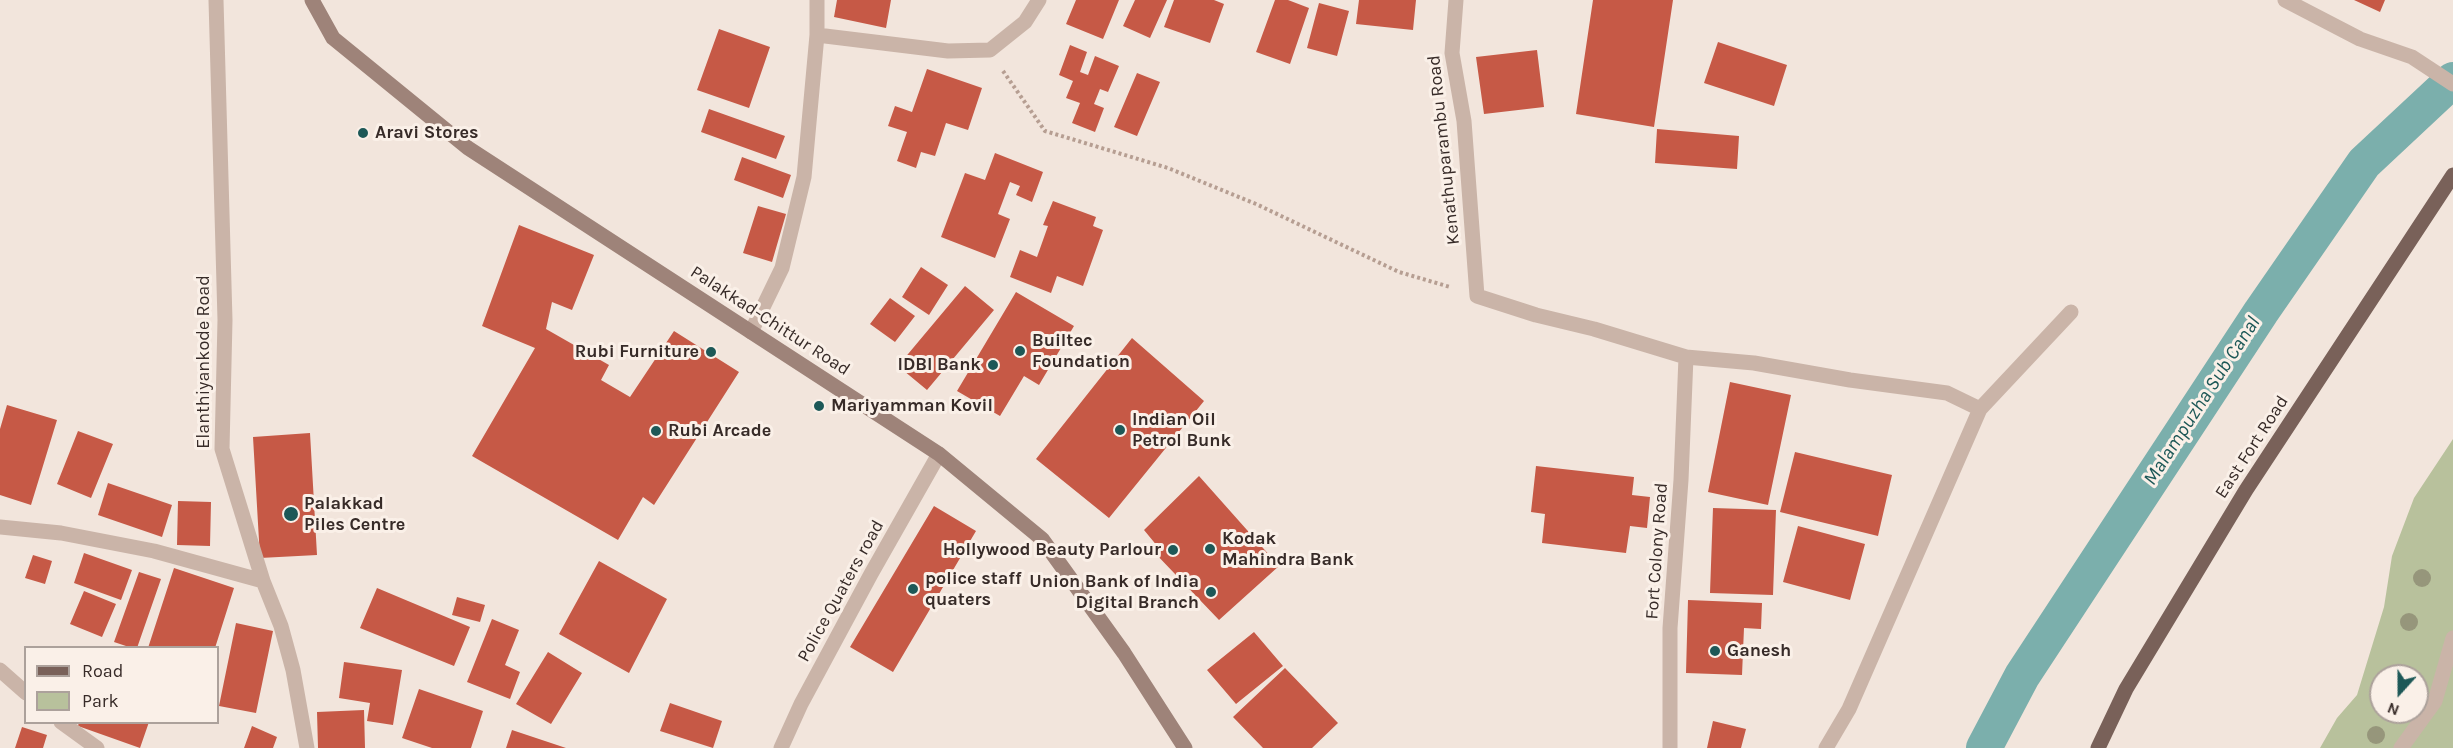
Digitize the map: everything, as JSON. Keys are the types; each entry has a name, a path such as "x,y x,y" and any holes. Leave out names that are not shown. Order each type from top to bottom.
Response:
{"main road":[{"name":"Palakkad-Chittur Road","path":"312,0 333,39 468,148 939,454 1042,539 1124,653 1185,748"},
{"name":"East Fort Road","path":"2098,748 2126,688 2246,490 2453,175"}],"street":[{"name":"Elanthiyankode Road","path":"216,0 225,320 222,449 263,581 281,626 293,670 307,748"},
{"path":"752,332 782,268 804,177 817,35 817,0"},
{"path":"817,35 948,51 990,50 1025,22 1039,0"},
{"name":"Kenathuparambu Road","path":"1456,0 1452,53 1464,121 1477,296"},
{"path":"2285,0 2360,39 2412,57 2453,84"},
{"path":"1477,296 1686,357 1754,363 1850,380 1947,393 1980,409"},
{"path":"1826,748 1849,708 1980,409 2072,312"},
{"name":"Fort Colony Road","path":"1670,748 1671,628 1681,480 1686,357"},
{"name":"Police Quaters road","path":"781,748 801,704 939,454"},
{"path":"0,527 61,533 154,551 263,581"},
{"path":"2401,748 2435,701 2453,638"},
{"path":"0,670 24,691"},
{"path":"62,724 97,748"}],"path":[{"path":"990,50 1045,131 1168,168 1256,204 1399,272 1477,296"}],"green space":[{"path":"2453,439 2453,748 2320,748 2337,718 2357,695 2384,607 2392,556 2414,498"}],"building":[{"path":"837,0 891,0 886,28 834,17"},
{"path":"1076,0 1119,0 1103,39 1066,24"},
{"path":"1135,0 1167,0 1150,38 1123,26"},
{"path":"1174,0 1214,0 1224,4 1210,43 1164,27"},
{"path":"1275,0 1288,0 1309,8 1290,64 1256,52"},
{"path":"1359,0 1416,0 1413,30 1356,24"},
{"path":"1593,0 1673,0 1654,127 1576,114"},
{"path":"2354,0 2385,0 2380,12"},
{"path":"1319,3 1349,11 1337,56 1307,48"},
{"path":"719,29 770,47 749,108 697,90"},
{"path":"1718,42 1787,65 1774,106 1704,83"},
{"path":"1070,45 1087,52 1080,72 1088,75 1095,56 1119,66 1108,92 1100,89 1094,104 1104,108 1095,132 1072,123 1080,103 1066,98 1073,81 1059,75"},
{"path":"1537,50 1544,107 1484,114 1476,57"},
{"path":"927,69 982,88 968,130 946,123 935,156 921,152 916,168 897,161 907,132 888,126 895,106 912,112"},
{"path":"1137,73 1160,82 1137,136 1114,127"},
{"path":"709,109 785,136 776,159 701,132"},
{"path":"1657,129 1739,136 1737,169 1655,163"},
{"path":"995,153 1043,172 1032,202 1016,195 1020,186 1010,182 998,214 1010,219 995,258 941,237 965,173 985,180"},
{"path":"742,157 791,175 783,198 734,180"},
{"path":"1053,201 1096,217 1093,226 1103,230 1083,286 1057,276 1051,293 1010,277 1020,250 1037,257 1048,226 1043,225"},
{"path":"758,206 786,214 772,262 743,253"},
{"path":"519,225 594,255 572,310 552,302 546,329 609,365 601,380 630,397 674,331 739,372 654,505 643,497 618,540 472,456 535,348 482,326"},
{"path":"921,267 948,285 929,315 902,297"},
{"path":"965,286 994,310 927,390 898,366"},
{"name":"Builtec Foundation","path":"1016,292 1074,326 1039,385 1024,376 1000,416 957,391"},
{"path":"890,298 915,316 895,342 870,324"},
{"name":"Indian Oil Petrol Bunk","path":"1132,338 1204,401 1109,518 1036,459"},
{"path":"1730,382 1791,395 1768,505 1708,492"},
{"path":"7,405 57,420 31,505 0,495 0,429"},
{"path":"78,431 113,444 91,498 57,484"},
{"path":"310,433 317,555 260,558 253,437"},
{"path":"1795,452 1892,475 1878,536 1780,512"},
{"path":"1536,466 1634,477 1632,495 1650,497 1647,528 1630,526 1626,553 1542,543 1545,514 1531,512"},
{"name":"Kodak Mahindra Bank","path":"1199,476 1279,566 1219,620 1153,551 1158,547 1144,530"},
{"path":"108,483 172,505 162,537 98,515"},
{"path":"178,501 211,502 210,546 177,545"},
{"name":"police staff quaters","path":"934,506 976,531 893,672 850,647"},
{"path":"1713,508 1776,510 1773,595 1710,593"},
{"path":"1798,526 1865,544 1850,600 1783,582"},
{"path":"84,553 132,570 121,600 74,583"},
{"path":"33,555 52,561 45,584 25,578"},
{"path":"599,561 667,599 629,673 559,634"},
{"path":"174,568 234,588 216,646 149,646"},
{"path":"139,572 161,579 138,646 126,646 114,642"},
{"path":"377,588 470,627 454,666 360,628"},
{"path":"84,591 116,604 102,637 70,624"},
{"path":"457,597 485,605 480,622 452,615"},
{"name":"Ganesh","path":"1688,600 1762,603 1761,629 1744,628 1742,675 1686,673"},
{"path":"492,619 519,630 505,665 520,672 510,699 467,682"},
{"path":"236,623 273,631 256,713 219,706"},
{"path":"1254,632 1283,666 1236,704 1207,670"},
{"path":"548,652 582,673 551,724 516,704"},
{"path":"344,662 402,670 393,725 367,721 370,703 339,698"},
{"path":"1285,668 1338,723 1312,748 1263,748 1233,717"},
{"path":"419,689 483,711 471,748 432,748 402,738"},
{"path":"670,703 722,721 713,748 660,731"},
{"path":"364,710 365,748 318,748 317,712"},
{"path":"1713,721 1746,729 1741,748 1707,748"},
{"path":"78,724 148,724 140,748 78,726"},
{"path":"252,726 277,737 273,748 244,748"},
{"path":"22,727 47,735 43,748 15,748"},
{"path":"512,730 566,748 506,748"}],"waterway":[{"name":"Malampuzha Sub Canal","path":"1984,748 2022,676 2261,312 2364,163 2453,80"}],"place":[{"name":"Aravi Stores","path":"363,133"},
{"name":"Builtec Foundation","path":"1020,351"},
{"name":"Rubi Furniture","path":"711,352"},
{"name":"IDBI Bank","path":"993,365"},
{"name":"Mariyamman Kovil","path":"819,406"},
{"name":"Indian Oil Petrol Bunk","path":"1120,430"},
{"name":"Rubi Arcade","path":"656,431"},
{"name":"Palakkad Piles Centre","path":"291,514"},
{"name":"Kodak Mahindra Bank","path":"1210,549"},
{"name":"Hollywood Beauty Parlour","path":"1173,550"},
{"name":"police staff quaters","path":"913,589"},
{"name":"Union Bank of India Digital Branch","path":"1211,592"},
{"name":"Ganesh","path":"1715,651"}]}
